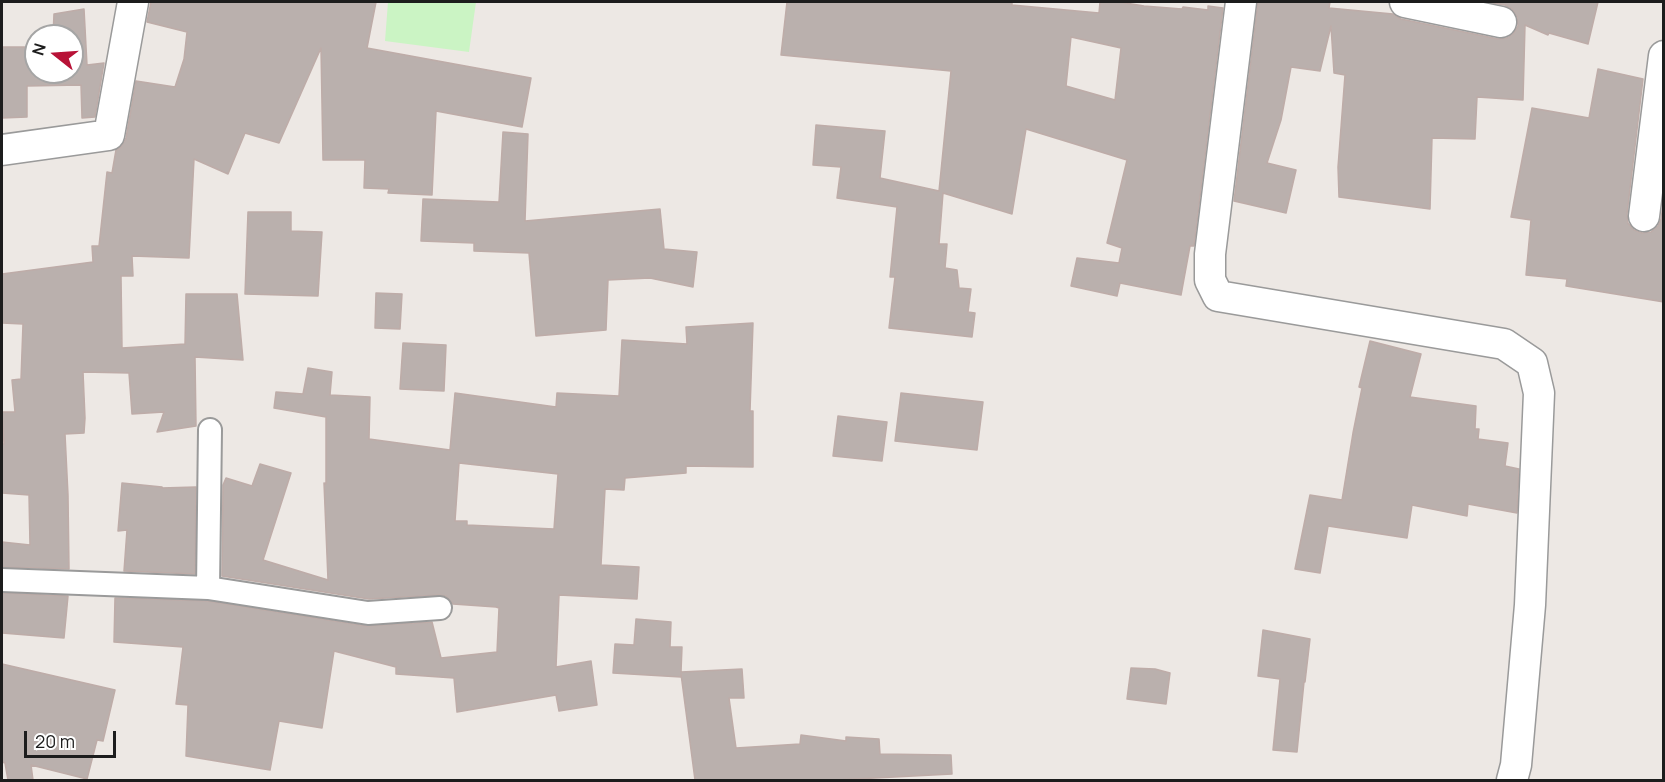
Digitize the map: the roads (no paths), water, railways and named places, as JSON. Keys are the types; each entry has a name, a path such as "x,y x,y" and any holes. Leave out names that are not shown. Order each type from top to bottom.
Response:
{"street":[{"path":"2,150 109,135 133,2"},
{"path":"1241,2 1210,254 1210,280 1218,296 1504,344 1532,363 1539,393 1530,593 1516,765 1512,780"},
{"path":"1405,2 1501,22"},
{"path":"1644,216 1664,56"},
{"path":"208,588 210,430"},
{"path":"2,580 208,588 368,614 440,608"}]}
